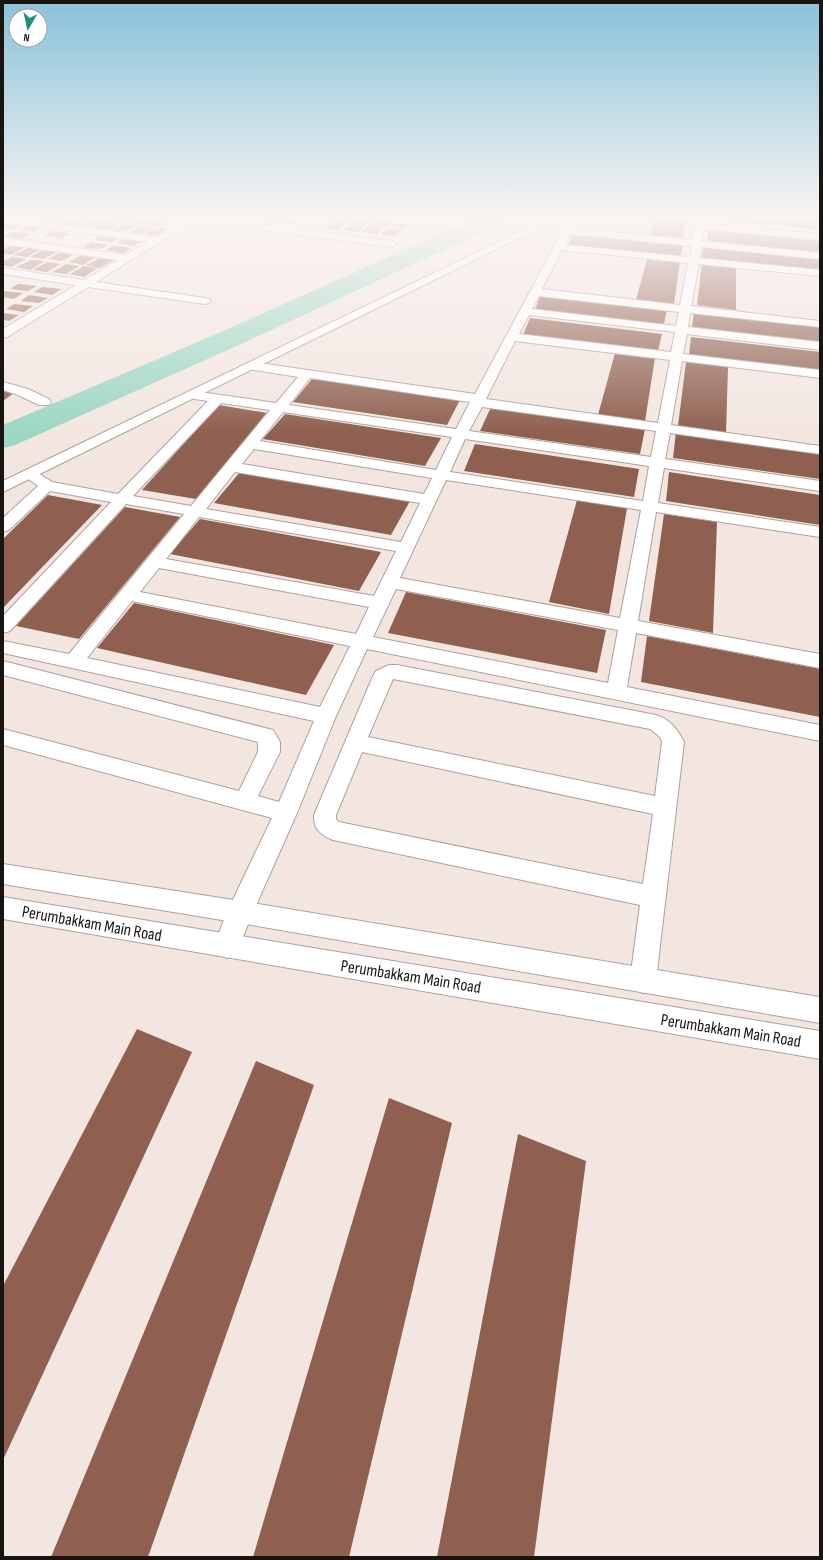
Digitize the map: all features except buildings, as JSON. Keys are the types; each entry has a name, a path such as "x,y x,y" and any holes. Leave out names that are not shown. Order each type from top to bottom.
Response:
{"street":[{"path":"3,334 76,290"},
{"path":"127,290 205,301"},
{"path":"3,477 396,290"},
{"path":"3,487 252,366 404,290"},
{"path":"616,692 689,290"},
{"path":"227,946 240,912 286,813 326,716 460,435 534,292 820,324"},
{"path":"524,311 820,346"},
{"path":"511,337 820,374"},
{"path":"252,366 820,450"},
{"path":"73,662 307,374"},
{"path":"3,386 23,392 44,402"},
{"path":"193,395 460,435 820,486"},
{"path":"3,627 122,499 218,399"},
{"path":"249,444 441,476 820,532"},
{"path":"231,467 429,500"},
{"path":"30,474 47,486 406,548"},
{"path":"3,527 47,486"},
{"path":"154,562 380,603"},
{"path":"390,582 820,661"},
{"path":"128,595 820,734"},
{"path":"3,647 326,716"},
{"path":"3,668 266,736 269,742 269,752 245,802"},
{"path":"643,980 673,742 668,732 656,723 397,672 389,672 383,676 325,815 325,823 333,830 653,897"},
{"path":"3,737 286,813"},
{"path":"356,742 665,807"},
{"path":"3,874 240,912 820,1010"},
{"name":"Perumbakkam Main Road","path":"3,908 820,1045"}],"waterway":[{"path":"3,438 337,290"}]}
